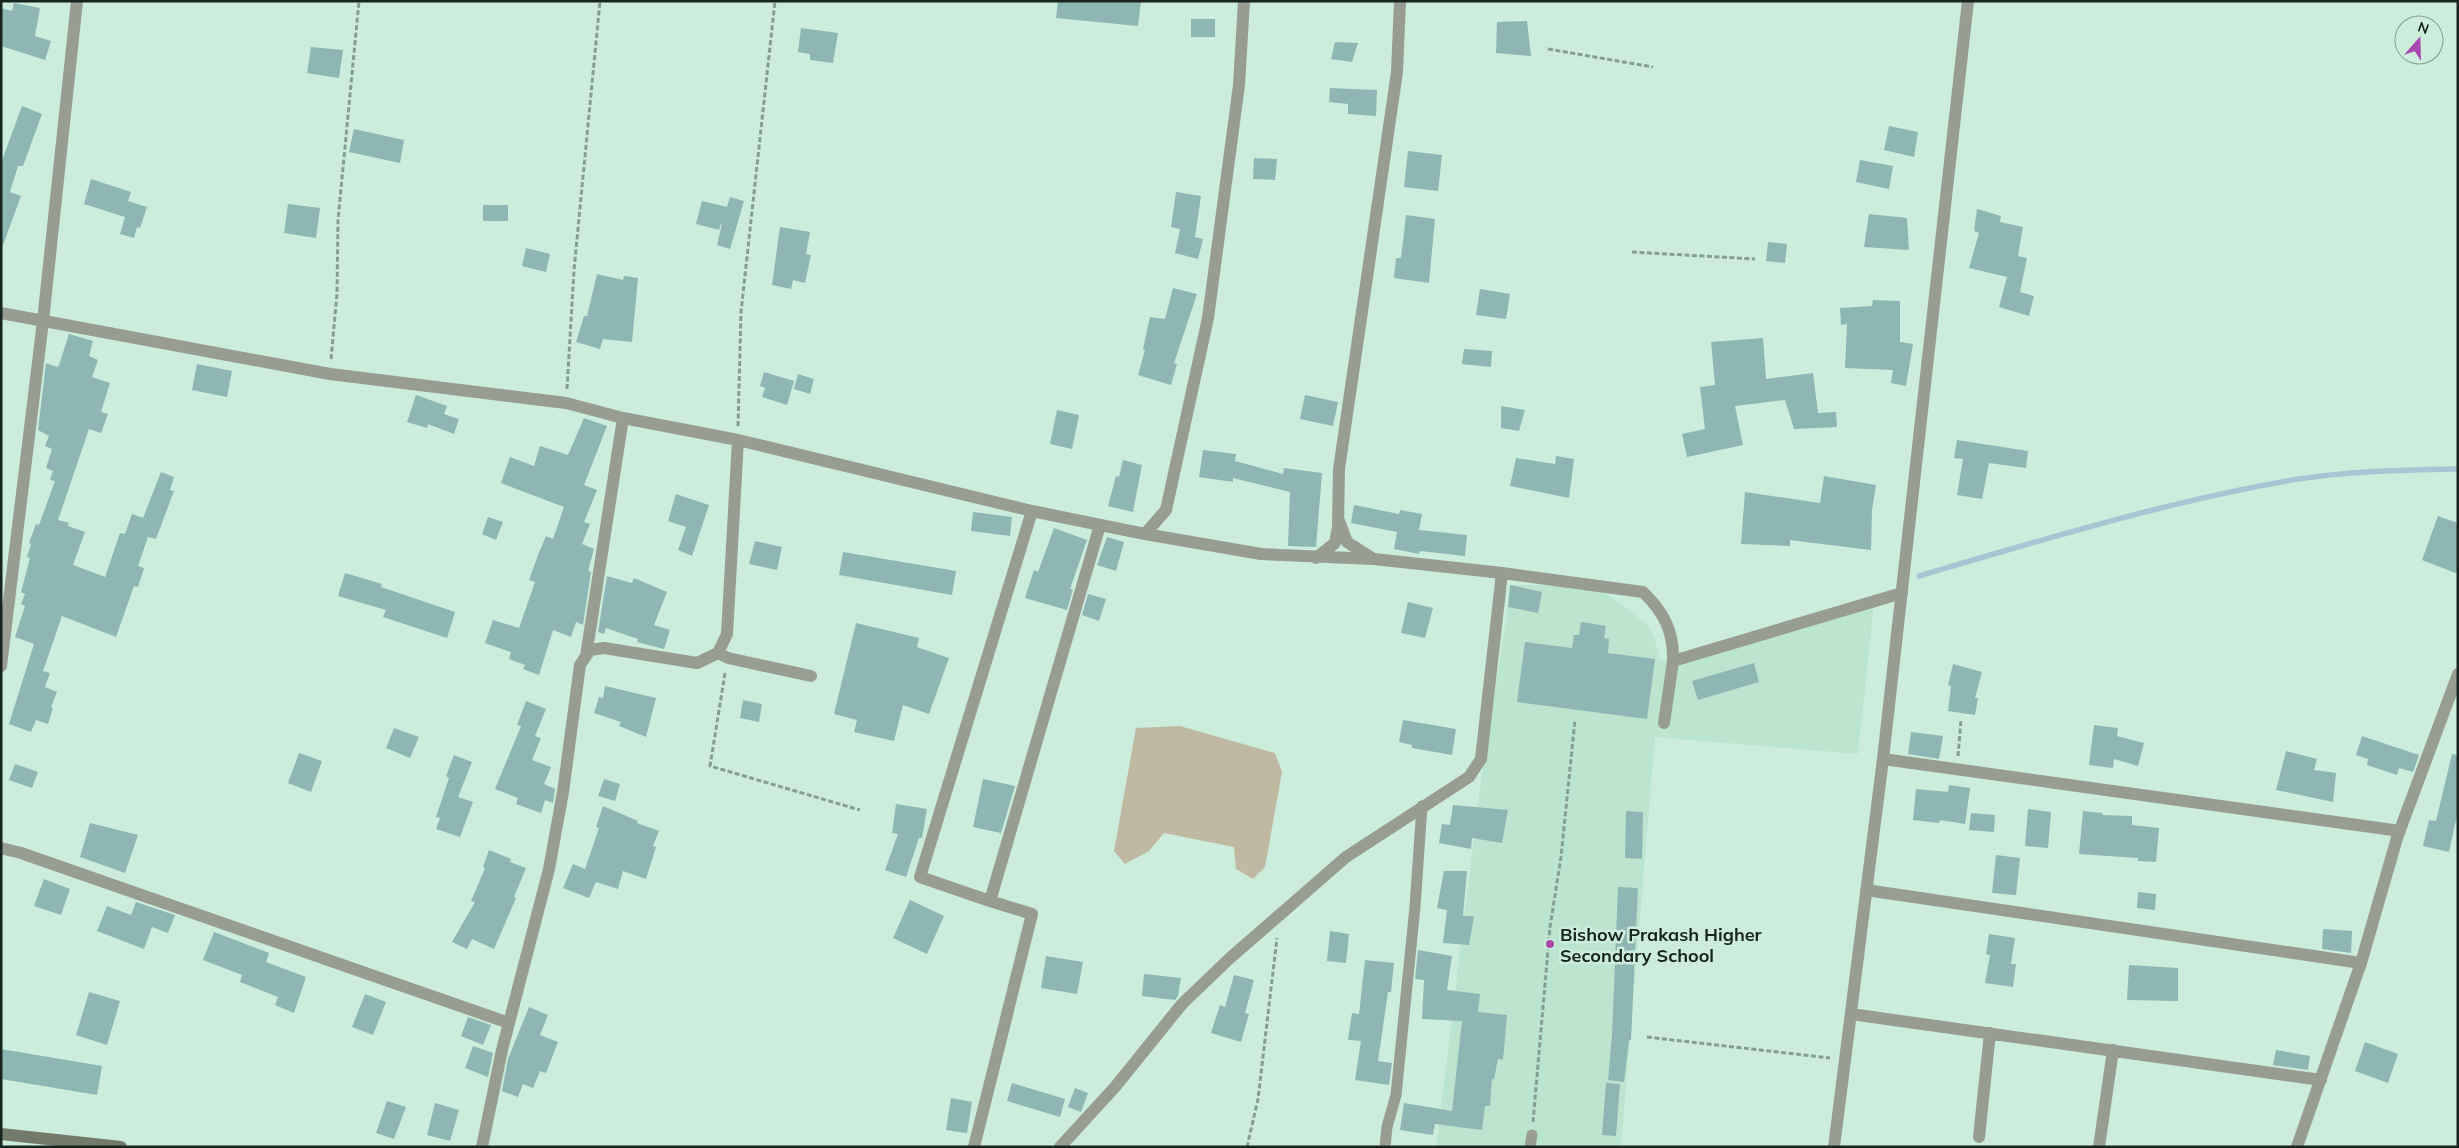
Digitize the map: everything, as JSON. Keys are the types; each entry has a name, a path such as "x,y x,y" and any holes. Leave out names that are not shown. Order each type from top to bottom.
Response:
{"main road":[{"path":"1,1134 121,1147"}],"street":[{"path":"1,666 43,321 77,1"},
{"path":"1144,534 1166,510 1208,318 1239,84 1244,1"},
{"path":"1316,558 1335,543 1338,519 1339,468 1397,72 1400,1"},
{"path":"1834,1147 1883,758 1968,1"},
{"path":"1,313 330,374 566,403 623,418 738,440 1032,511 1144,534 1261,554 1316,558 1374,559 1502,573 1643,592 1659,607 1673,642 1673,661 1664,723"},
{"path":"586,656 623,418"},
{"path":"723,655 727,634 738,440"},
{"path":"974,1147 1032,914 920,877 1032,511"},
{"path":"1338,519 1348,542 1374,559"},
{"path":"990,901 1100,525"},
{"path":"1060,1147 1116,1087 1182,1004 1230,958 1346,857 1422,806 1470,777 1481,759 1502,573"},
{"path":"1673,661 1902,593"},
{"path":"482,1147 509,1023 549,869 563,792 580,665 590,650 604,648 697,663 723,655 811,676"},
{"path":"2297,1147 2361,963 2400,830 2458,674"},
{"path":"1883,758 2400,830"},
{"path":"1,848 21,852 509,1023"},
{"path":"1866,890 2361,963"},
{"path":"1851,1014 2321,1080"},
{"path":"1979,1137 1990,1033"},
{"path":"2099,1147 2113,1050"}],"lane":[{"path":"1385,1147 1387,1127 1396,1095 1415,907 1422,806"}],"path":[{"path":"330,374 337,294 338,220 358,1"},
{"path":"566,403 574,270 600,1"},
{"path":"738,440 741,312 774,1"},
{"path":"1548,49 1653,67"},
{"path":"1632,252 1754,260"},
{"path":"723,655 710,766 860,810"},
{"path":"1531,1141 1550,927 1561,857 1575,720"},
{"path":"1957,769 1961,720"},
{"path":"1247,1147 1258,1099 1280,915"},
{"path":"1647,1037 1845,1060"}],"shaded area":[{"name":"Bishow Prakash Higher Secondary School","path":"1510,585 1595,585 1647,624 1655,639 1660,660 1673,661 1874,605 1858,754 1655,737 1621,1147 1436,1147 1481,780"},
{"path":"1180,726 1275,753 1282,772 1265,867 1253,879 1236,869 1234,847 1164,833 1149,851 1125,864 1114,851 1136,728"}],"building":[{"path":"1058,1 1141,1 1138,26 1056,18"},
{"path":"14,3 40,8 35,36 51,41 45,60 1,46 1,8 12,11"},
{"path":"1191,19 1215,19 1215,37 1191,37"},
{"path":"1527,21 1531,56 1496,53 1497,22"},
{"path":"801,28 838,33 833,63 810,60 810,54 798,52"},
{"path":"1335,42 1358,43 1352,62 1331,59"},
{"path":"311,47 343,50 339,78 307,73"},
{"path":"1330,88 1377,90 1376,116 1348,114 1348,104 1329,102"},
{"path":"22,106 42,114 23,166 18,166 10,192 21,196 3,245 1,245 1,163"},
{"path":"1889,126 1918,132 1914,157 1884,150"},
{"path":"354,129 404,140 400,163 349,152"},
{"path":"1408,151 1442,155 1438,191 1404,187"},
{"path":"1254,158 1277,159 1275,180 1253,179"},
{"path":"1860,160 1893,166 1889,189 1856,182"},
{"path":"91,179 131,192 128,201 147,207 140,228 137,227 134,238 120,234 125,217 84,204"},
{"path":"1176,192 1201,196 1195,237 1203,239 1198,259 1175,253 1180,229 1171,227"},
{"path":"730,197 744,201 730,249 717,245 722,224 719,230 696,224 702,201 727,207"},
{"path":"288,204 320,208 316,238 284,233"},
{"path":"483,205 508,205 508,221 483,221"},
{"path":"1977,209 2001,216 2000,222 2023,227 2018,256 2027,258 2020,292 2034,296 2029,316 1999,307 2007,277 1969,268 1979,233 1974,231"},
{"path":"1869,214 1907,218 1909,250 1864,247"},
{"path":"1406,215 1435,219 1429,283 1394,278 1396,258 1401,258"},
{"path":"780,227 810,232 806,254 811,255 805,283 793,280 791,289 772,285"},
{"path":"1768,242 1787,244 1785,263 1766,261"},
{"path":"526,248 550,254 546,272 522,266"},
{"path":"597,274 623,280 624,276 638,278 632,342 603,339 600,349 576,342 584,316 587,316"},
{"path":"1173,288 1197,294 1174,363 1177,364 1171,385 1138,375 1145,350 1143,349 1150,317 1165,319"},
{"path":"1480,289 1510,294 1506,319 1476,315"},
{"path":"1873,300 1900,301 1900,342 1913,344 1906,386 1891,383 1893,370 1845,368 1847,324 1841,325 1840,308 1872,306"},
{"path":"69,334 93,341 89,356 98,360 92,377 110,383 101,412 108,414 101,433 89,429 58,520 69,523 68,526 85,532 73,565 105,577 120,533 125,534 132,514 143,518 161,472 174,477 170,490 174,491 156,539 148,537 138,566 144,568 138,587 134,586 116,637 62,616 43,671 50,673 45,687 57,692 51,707 53,708 48,724 36,720 31,732 9,724 34,644 15,637 25,606 21,604 25,594 21,592 30,558 27,557 31,544 29,543 36,524 39,525 55,481 50,480 53,471 46,468 52,449 45,446 49,436 38,430 46,363 57,367 59,365"},
{"path":"1763,338 1766,379 1813,373 1818,413 1836,412 1837,427 1794,429 1785,400 1735,406 1743,445 1687,457 1682,434 1705,429 1700,387 1715,385 1711,342"},
{"path":"1464,349 1492,351 1491,367 1462,364"},
{"path":"197,364 232,371 227,397 192,390"},
{"path":"764,372 794,381 787,405 762,397 765,388 760,386"},
{"path":"798,374 814,379 810,394 794,389"},
{"path":"416,395 447,406 444,414 459,419 454,434 428,424 427,428 407,422"},
{"path":"1305,395 1338,402 1333,426 1300,419"},
{"path":"1501,406 1525,410 1519,431 1501,428"},
{"path":"1057,410 1079,415 1072,449 1050,444"},
{"path":"584,418 607,426 584,485 597,490 584,522 590,524 582,544 594,549 588,571 591,572 583,625 576,622 571,637 553,630 539,675 523,669 525,665 509,659 511,652 485,643 493,620 519,628 535,582 529,580 538,555 546,536 553,539 564,507 501,483 510,457 534,466 540,446 568,455"},
{"path":"1957,440 2028,451 2026,468 1989,463 1982,499 1957,495 1963,459 1954,458"},
{"path":"1203,450 1236,454 1235,461 1283,474 1284,468 1322,473 1316,547 1288,546 1290,492 1233,478 1233,482 1199,477"},
{"path":"1556,456 1574,459 1569,498 1510,486 1516,458 1555,464"},
{"path":"1123,460 1142,465 1133,512 1108,506 1116,476 1119,477"},
{"path":"1824,476 1876,485 1872,510 1871,550 1790,540 1790,546 1741,544 1745,492 1820,503"},
{"path":"676,494 709,505 692,556 678,550 686,527 668,521"},
{"path":"1354,505 1399,514 1400,510 1422,514 1419,530 1467,535 1465,556 1420,551 1419,554 1394,549 1397,532 1351,523"},
{"path":"973,512 1012,517 1010,536 971,531"},
{"path":"2438,516 2458,523 2458,574 2422,560"},
{"path":"488,517 503,522 496,540 482,534"},
{"path":"1054,528 1087,540 1070,589 1073,589 1067,610 1025,598 1034,570 1038,572"},
{"path":"1107,537 1124,542 1116,571 1097,565"},
{"path":"755,541 782,547 777,570 749,564"},
{"path":"843,552 956,571 952,595 839,575"},
{"path":"345,573 382,584 381,587 455,612 447,638 383,617 386,610 338,596"},
{"path":"607,576 632,583 634,578 667,592 654,625 670,630 664,649 637,642 638,639 606,628 604,634 598,632"},
{"path":"1510,585 1542,592 1538,613 1508,607"},
{"path":"1088,594 1106,599 1099,621 1082,615"},
{"path":"1408,602 1433,608 1425,638 1401,633"},
{"path":"1581,622 1606,626 1604,638 1609,639 1608,653 1655,659 1647,719 1517,702 1525,642 1572,648 1574,635 1579,635"},
{"path":"856,623 919,638 917,647 949,658 929,714 903,705 894,741 854,732 857,720 834,714"},
{"path":"1754,663 1759,682 1698,700 1692,681"},
{"path":"1953,664 1982,672 1975,698 1978,698 1975,715 1948,711 1951,686 1948,685"},
{"path":"605,686 656,698 646,737 619,726 621,722 594,713 599,697 603,698"},
{"path":"743,700 762,704 759,722 740,718"},
{"path":"526,701 546,709 535,736 541,738 532,760 551,767 544,784 555,789 553,803 545,800 541,813 516,804 518,798 495,789 521,726 517,725"},
{"path":"1403,720 1456,729 1452,755 1412,748 1412,745 1399,742"},
{"path":"2094,725 2118,728 2117,736 2144,743 2138,766 2114,759 2113,768 2089,765"},
{"path":"394,728 419,737 410,758 386,748"},
{"path":"1911,732 1943,736 1939,759 1908,754"},
{"path":"2362,736 2419,755 2413,772 2399,768 2397,775 2367,765 2368,759 2356,755"},
{"path":"2286,751 2317,759 2314,770 2336,773 2333,802 2276,790"},
{"path":"299,753 322,761 311,792 288,783"},
{"path":"2452,754 2458,755 2458,811 2449,852 2423,846 2429,820 2436,821"},
{"path":"454,755 472,762 458,797 473,802 460,837 436,829 440,818 436,817 449,778 446,776"},
{"path":"15,764 38,772 32,788 9,780"},
{"path":"604,779 620,784 615,801 598,796"},
{"path":"983,779 1015,786 1001,833 973,827"},
{"path":"1949,785 1970,788 1965,824 1940,820 1939,823 1913,820 1916,789 1948,792"},
{"path":"896,804 927,809 922,838 919,838 906,877 885,870 898,834 892,833"},
{"path":"1453,805 1508,810 1502,843 1472,838 1471,849 1439,843 1442,824 1450,825"},
{"path":"603,806 638,821 637,823 659,831 653,846 656,847 646,879 623,871 618,889 596,882 589,898 563,888 573,864 585,869 599,828 596,827"},
{"path":"2028,809 2051,812 2048,848 2025,846"},
{"path":"1626,811 1643,812 1642,859 1625,858"},
{"path":"2083,811 2103,813 2102,815 2132,816 2132,825 2159,828 2156,862 2138,861 2138,858 2079,854"},
{"path":"1971,813 1995,815 1994,832 1969,830"},
{"path":"90,823 138,835 125,873 80,857"},
{"path":"489,850 511,859 510,862 526,868 514,897 516,898 494,949 472,939 467,949 452,942 475,902 471,901 485,868 483,867"},
{"path":"1996,855 2020,858 2016,895 1992,893"},
{"path":"1444,871 1467,871 1463,916 1474,916 1469,945 1443,943 1447,910 1437,908"},
{"path":"44,879 70,889 61,915 34,906"},
{"path":"1618,887 1638,888 1631,1040 1629,1040 1624,1082 1608,1080 1612,1035"},
{"path":"2138,892 2156,894 2155,910 2137,908"},
{"path":"910,900 944,916 927,954 893,938"},
{"path":"136,902 175,915 168,933 152,927 144,949 97,931 107,906 131,915"},
{"path":"2323,929 2352,931 2351,953 2322,949"},
{"path":"1330,931 1349,934 1346,963 1327,961"},
{"path":"214,932 269,953 266,962 306,977 294,1013 275,1005 278,997 240,982 242,975 203,960"},
{"path":"1989,934 2015,938 2011,964 2016,964 2013,987 1985,983 1990,955 1986,954"},
{"path":"1418,950 1452,956 1447,990 1480,994 1478,1012 1507,1015 1503,1060 1498,1059 1494,1079 1492,1079 1490,1106 1485,1106 1482,1130 1435,1124 1433,1135 1400,1130 1404,1103 1452,1111 1462,1021 1422,1019 1424,980 1415,979"},
{"path":"1046,956 1083,962 1077,994 1041,988"},
{"path":"1365,960 1394,963 1391,992 1388,992 1378,1061 1392,1063 1389,1085 1355,1080 1361,1041 1348,1040 1352,1013 1359,1014"},
{"path":"2129,965 2178,968 2178,1001 2127,1000"},
{"path":"1144,974 1181,978 1178,996 1175,1000 1142,996"},
{"path":"1234,975 1254,980 1245,1013 1249,1014 1241,1042 1211,1033 1220,1005 1225,1007"},
{"path":"89,992 120,1001 107,1045 76,1035"},
{"path":"365,994 386,1002 373,1035 352,1027"},
{"path":"529,1007 548,1015 540,1035 558,1042 546,1073 540,1071 533,1088 523,1084 518,1097 502,1091 508,1059"},
{"path":"468,1017 491,1025 483,1045 461,1036"},
{"path":"2365,1042 2398,1054 2388,1083 2355,1071"},
{"path":"473,1046 493,1053 488,1077 465,1068"},
{"path":"1,1049 102,1066 97,1095 1,1079"},
{"path":"2276,1050 2310,1056 2308,1070 2273,1065"},
{"path":"1012,1083 1065,1099 1060,1117 1007,1101"},
{"path":"1606,1083 1620,1084 1616,1136 1602,1135"},
{"path":"1075,1088 1088,1093 1081,1112 1068,1107"},
{"path":"951,1098 972,1102 967,1133 946,1130"},
{"path":"387,1101 406,1107 394,1139 376,1133"},
{"path":"435,1103 459,1110 450,1141 427,1135"}],"waterway":[{"path":"1919,576 2104,523 2197,499 2245,489 2292,480 2354,473 2458,469"}],"place":[{"name":"Bishow Prakash Higher Secondary School","path":"1550,944"}]}
